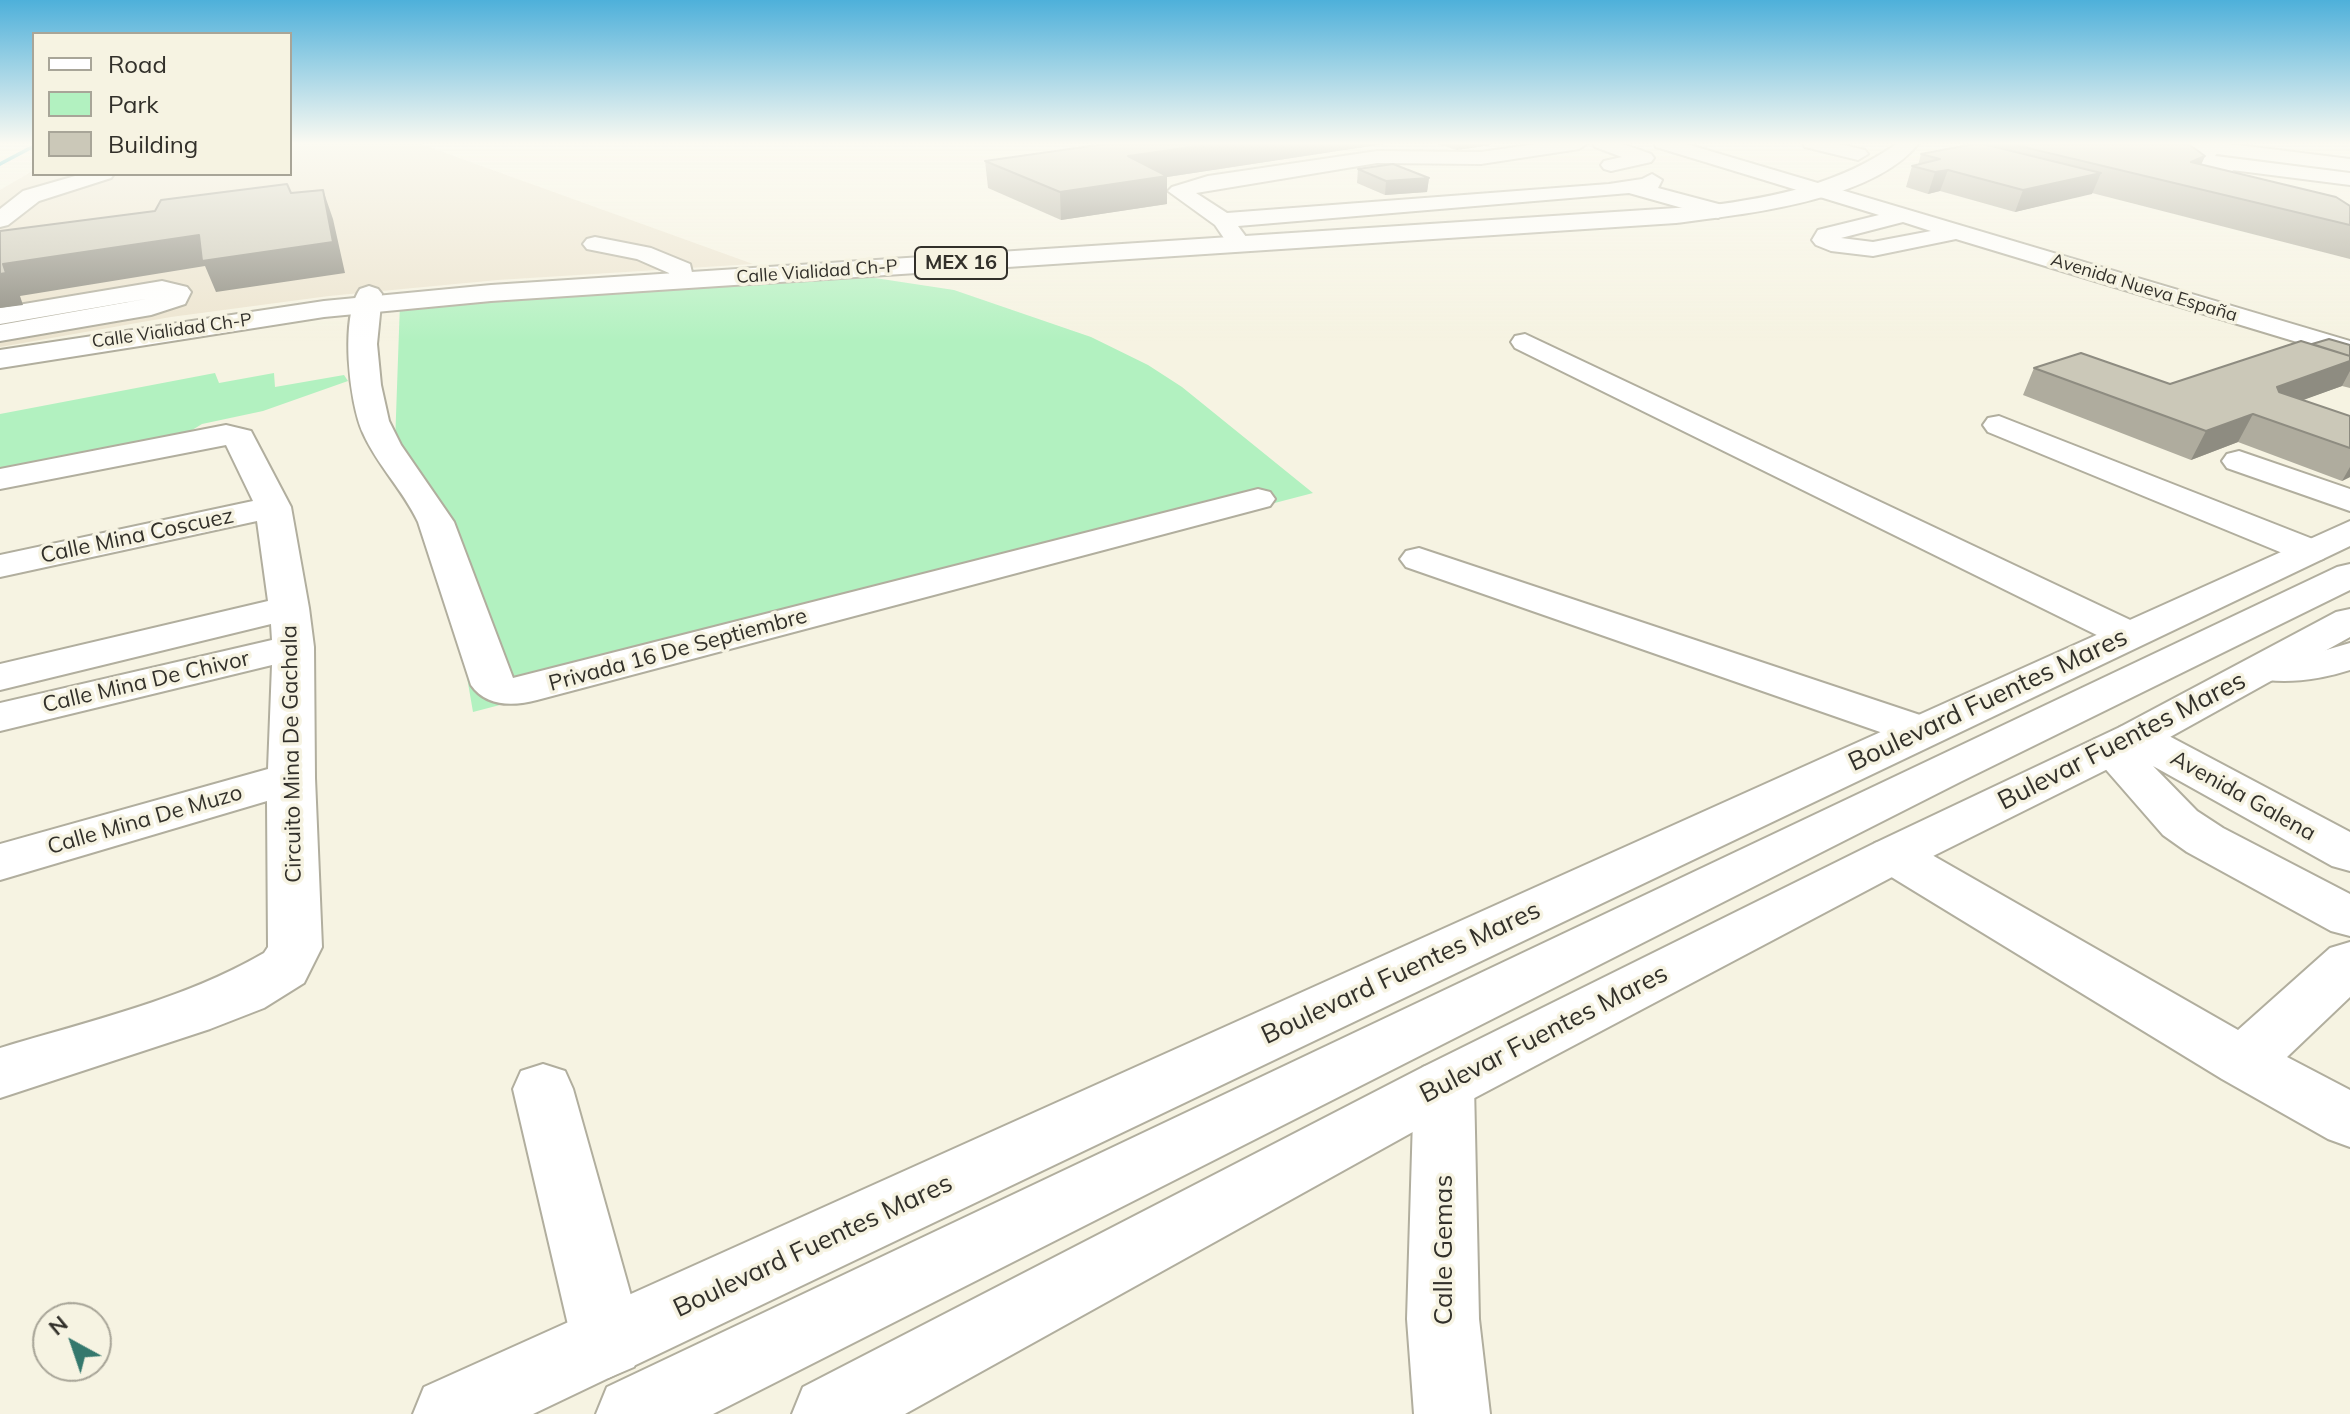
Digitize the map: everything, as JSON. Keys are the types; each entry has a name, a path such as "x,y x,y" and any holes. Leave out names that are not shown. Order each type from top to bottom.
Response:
{"main road":[{"path":"1201,209 1232,233 1275,216 1366,209"},
{"path":"1261,209 1275,216"},
{"path":"1319,209 1360,232"},
{"name":"Calle Vialidad Ch-P","path":"1675,210 1680,209"},
{"name":"Calle Vialidad Ch-P","path":"0,349 210,313 367,300 1232,233 1360,232 1729,209"},
{"name":"Avenida Nueva España","path":"1884,209 2350,350"},
{"path":"2295,209 2350,227"},
{"path":"1904,215 1826,235 1824,240 1848,248 1873,250 1958,232"},
{"path":"595,244 643,253 681,275"},
{"path":"0,316 162,289 178,292 176,299 159,305 0,333"},
{"name":"Calle Vialidad Ch-P","path":"0,359 367,300"},
{"name":"Privada 16 De Septiembre","path":"367,300 365,373 372,415 379,433 417,486 434,519 493,685 506,691 522,691 1258,499"},
{"path":"2298,334 2350,321"},
{"path":"1525,342 2129,635"},
{"path":"1999,425 2337,553"},
{"name":"Circuito Mina De Gachala","path":"0,479 198,439 240,438 273,507 291,627 295,947 284,968 254,987 216,1004 0,1073"},
{"path":"2239,461 2350,501"},
{"name":"Calle Mina Coscuez","path":"0,566 273,507"},
{"path":"634,1414 1943,771 2337,553"},
{"name":"Boulevard Fuentes Mares","path":"451,1414 2129,635 2337,553"},
{"path":"1419,559 1922,731"},
{"path":"2265,668 2350,621"},
{"name":"Calle Mina De Chivor","path":"0,677 291,627"},
{"name":"Calle Mina De Chivor","path":"0,717 291,627"},
{"path":"2265,668 2320,666 2350,656"},
{"name":"Bulevar Fuentes Mares","path":"830,1414 1444,1085 1893,855 2124,743 2265,668"},
{"path":"2124,743 2164,807 2193,832 2350,917"},
{"name":"Avenida Galena","path":"2124,743 2350,854"},
{"name":"Calle Mina De Muzo","path":"0,862 291,778"},
{"path":"1893,855 2243,1062 2350,1120"},
{"path":"2243,1062 2350,963"},
{"name":"Calle Gemas","path":"1444,1085 1443,1319 1452,1414"},
{"path":"543,1089 608,1342"}],"shaded area":[{"path":"0,209 601,209 753,264 498,280 329,296 171,317 0,347"}],"green space":[{"path":"829,271 954,290 1091,337 1148,365 1182,387 1313,493 473,712 438,509 395,444 400,302"},
{"path":"215,373 219,383 274,373 275,387 344,375 348,381 263,411 202,424 184,435 0,471 0,414"}],"building":[{"path":"327,209 333,242 202,261 199,235 3,264 6,273 0,274 0,231 155,211"},
{"path":"2283,209 2350,209 2350,225"},
{"path":"2329,339 2350,345 2350,356 2312,344"},
{"path":"2301,341 2350,356 2350,361 2277,387 2279,392 2350,416 2350,448 2253,414 2206,431 2034,368 2081,353 2170,384"}]}
